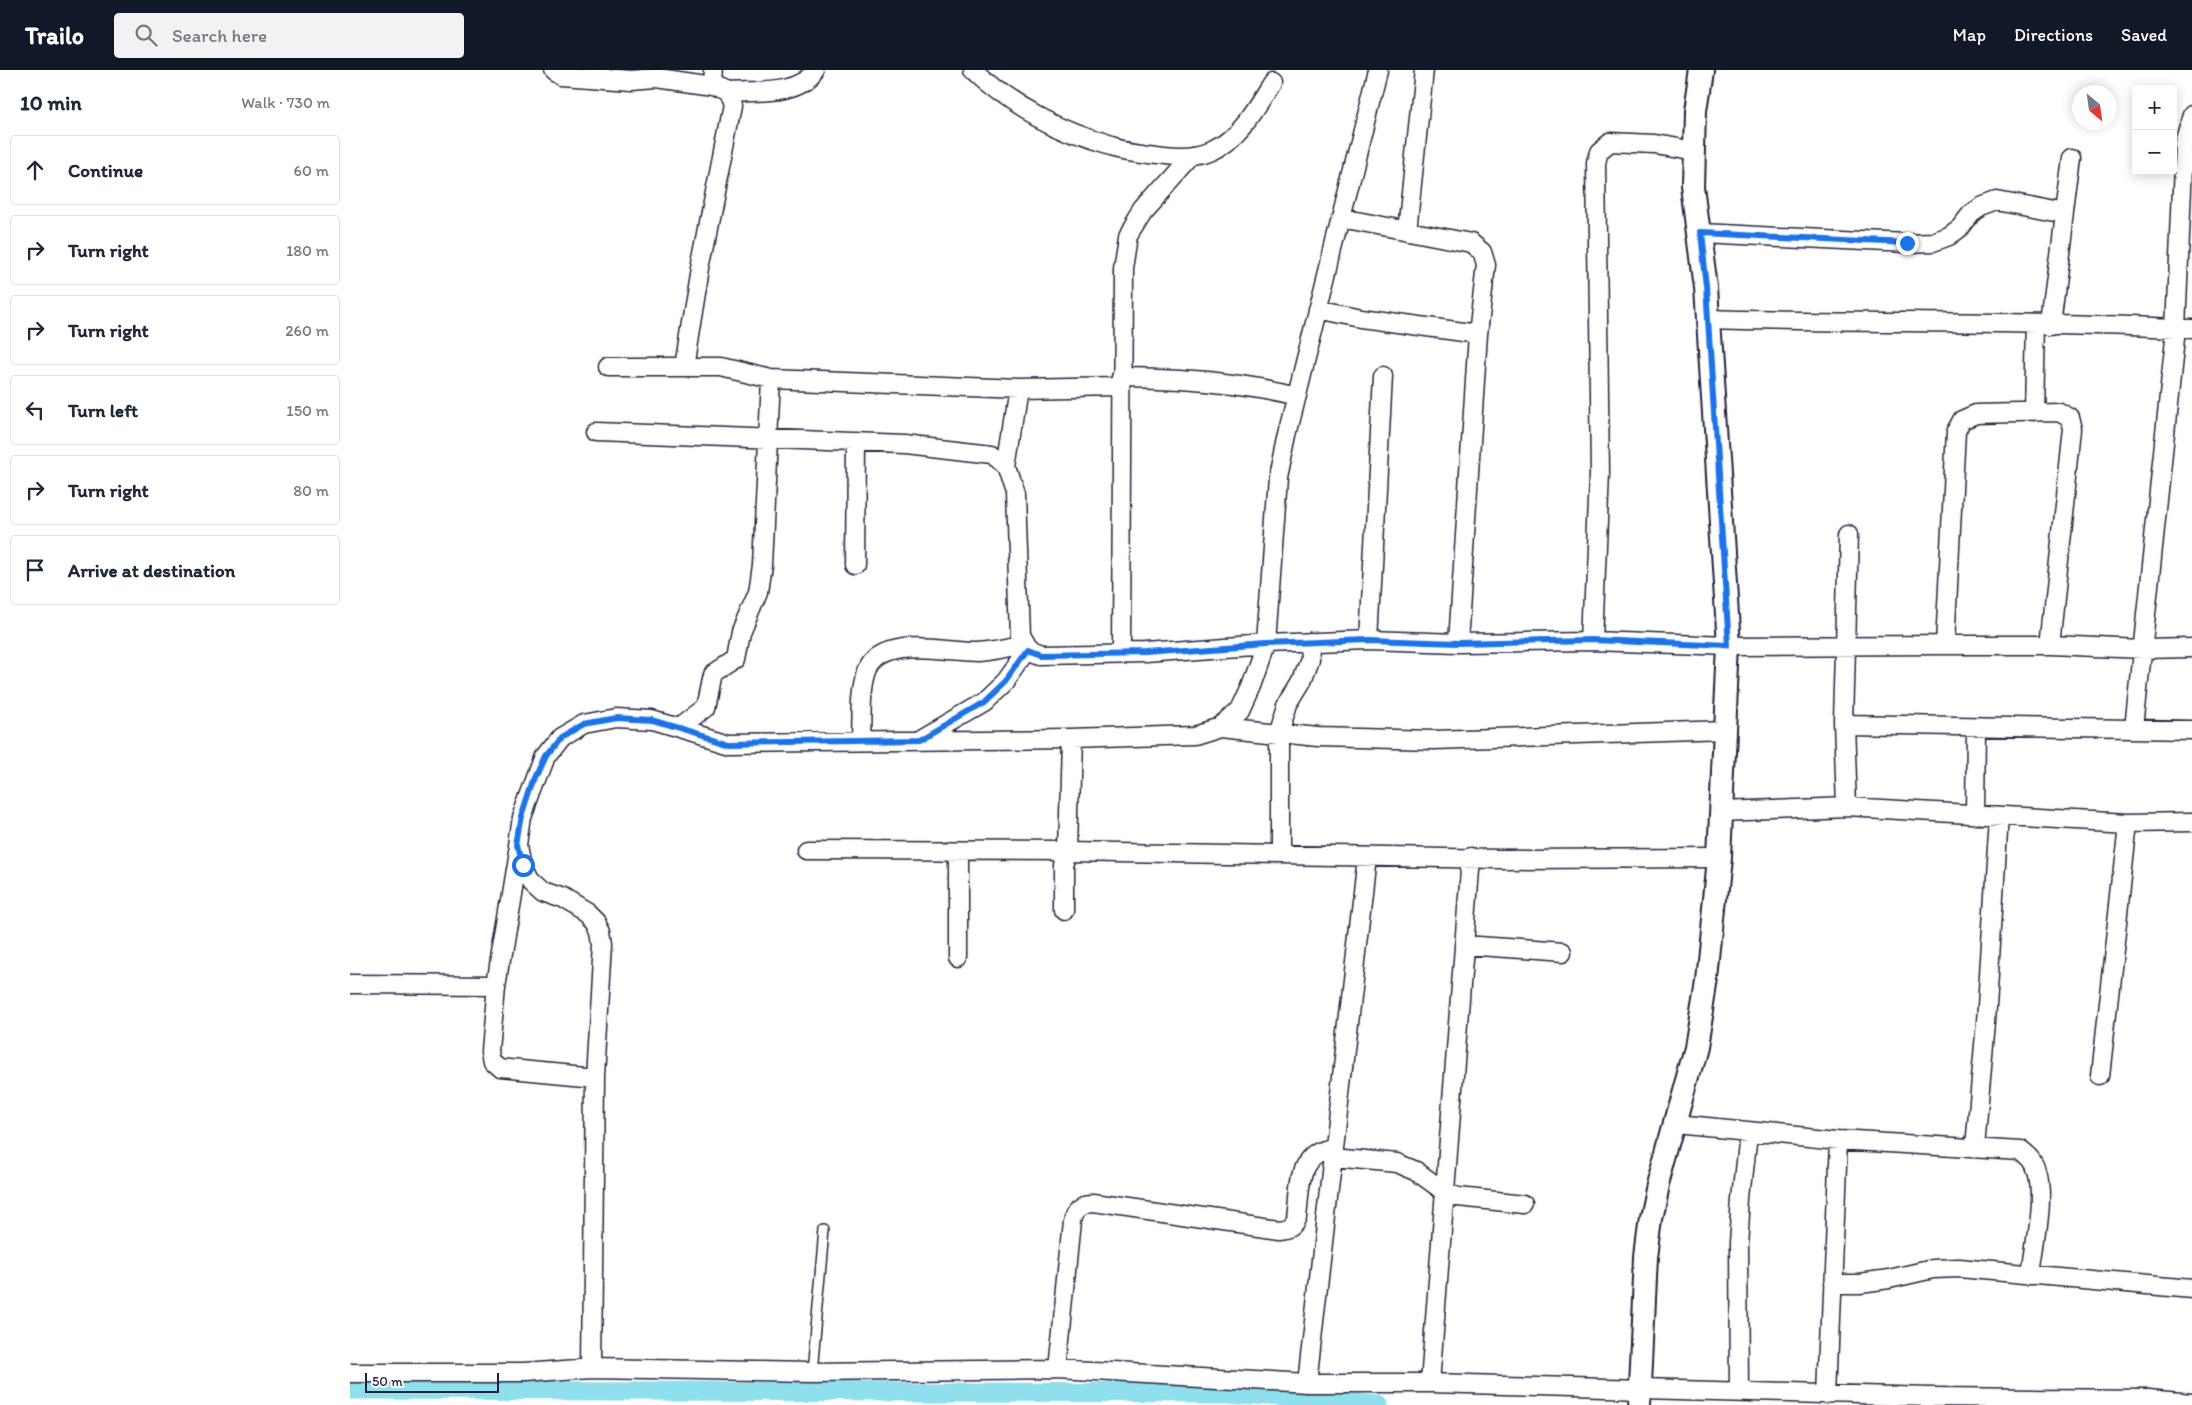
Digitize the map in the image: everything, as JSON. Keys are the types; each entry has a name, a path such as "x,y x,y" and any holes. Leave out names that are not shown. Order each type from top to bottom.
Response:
{"street":[{"path":"553,70 561,76 631,80 657,74 718,83 794,86 805,81 816,70"},
{"path":"973,70 988,85 1043,119 1074,135 1113,147 1170,156 1193,155 1212,150 1226,140 1248,120 1271,83"},
{"path":"595,1077 500,1068 492,1061 490,1051 496,984 523,818 536,778 546,756 560,738 584,724 616,718 652,720 729,743 1071,739 1195,735 1221,727 1240,711 1251,687 1266,644 1278,478 1296,396 1378,70"},
{"path":"1407,231 1424,70"},
{"path":"1639,1396 1646,1257 1652,1218 1658,1185 1677,1124 1696,1047 1707,980 1719,858 1729,646 1707,319 1700,233 1693,187 1695,110 1701,70"},
{"path":"684,367 700,268 732,106 718,83"},
{"path":"2134,728 2184,329 2184,142 2192,115"},
{"path":"1593,640 1600,473 1596,163 1599,151 1610,142 1654,144 1694,151"},
{"path":"1121,654 1123,268 1128,235 1143,211 1193,155"},
{"path":"2034,413 2044,325 2065,214 2072,158"},
{"path":"1700,233 1907,243 1933,242 1949,236 1960,228 1971,214 1981,206 1997,202 2065,214"},
{"path":"1341,218 1471,244 1482,252 1486,265 1478,334 1458,643"},
{"path":"1318,309 1361,318 1478,334"},
{"path":"1707,319 1844,323 1962,322 2184,329"},
{"path":"608,367 721,367 771,379 1018,389 1180,378 1254,386 1296,396"},
{"path":"1369,640 1383,376"},
{"path":"680,727 706,707 713,674 736,659 741,632 758,592 762,565 771,379"},
{"path":"1018,389 1006,466 1015,494 1020,636 1025,647"},
{"path":"1945,645 1956,431 1962,420 1976,414 2059,412 2070,418 2073,430 2050,646"},
{"path":"596,432 904,444 992,454 1006,466"},
{"path":"855,565 856,442"},
{"path":"1847,807 1844,724 1849,534"},
{"path":"861,740 864,685 868,670 873,661 886,652 900,648 977,652 1025,647 1041,655 1121,654 1266,644 1369,640 1458,643 1593,640 1729,646 1945,645 2143,649 2192,648"},
{"path":"1279,855 1279,733 1288,704 1302,681 1310,659 1309,642"},
{"path":"919,740 984,702 1006,681 1025,647"},
{"path":"1844,724 1976,728 2192,730"},
{"path":"1221,727 1318,737 1434,740 1725,730"},
{"path":"1975,815 1976,728"},
{"path":"1064,910 1064,865 1068,851 1071,739"},
{"path":"1721,812 1847,807 2128,824 2192,822"},
{"path":"1975,1147 1987,1012 1999,816"},
{"path":"2100,1076 2128,824"},
{"path":"518,845 523,865 531,881 543,892 563,899 588,914 601,931 603,954 595,1077 596,1160 592,1368"},
{"path":"806,850 1068,851 1471,858 1719,858"},
{"path":"958,852 958,958"},
{"path":"1306,1383 1366,857"},
{"path":"1430,1383 1471,858"},
{"path":"1464,945 1563,952"},
{"path":"350,984 496,984"},
{"path":"1677,1124 1838,1140 2020,1151 2032,1161 2038,1174 2040,1196 2031,1274"},
{"path":"1739,1391 1738,1243 1740,1200 1748,1132"},
{"path":"1828,1395 1838,1140"},
{"path":"1058,1369 1072,1220 1080,1204 1093,1202 1279,1229 1287,1228 1293,1224 1297,1217 1303,1168 1310,1157 1317,1151 1397,1162 1416,1171 1445,1192 1458,1197 1525,1204"},
{"path":"1832,1283 1889,1280 1933,1269 1950,1268 2192,1288"},
{"path":"350,1373 523,1373 592,1368 812,1372 1058,1369 1194,1375 1306,1383 1430,1383 1639,1396 1739,1391 1828,1395 2148,1399 2192,1403"}],"lane":[{"path":"812,1372 825,1231"}],"waterway":[{"path":"350,1390 1228,1393 1379,1405"}],"route":[{"path":"523,865 518,845 523,818 536,778 546,756 560,738 584,724 616,718 652,720 729,743 919,740 984,702 1006,681 1028,650 1041,655 1145,653 1266,644 1369,640 1415,640 1458,643 1593,640 1729,646 1706,288 1700,233 1907,243"}]}
